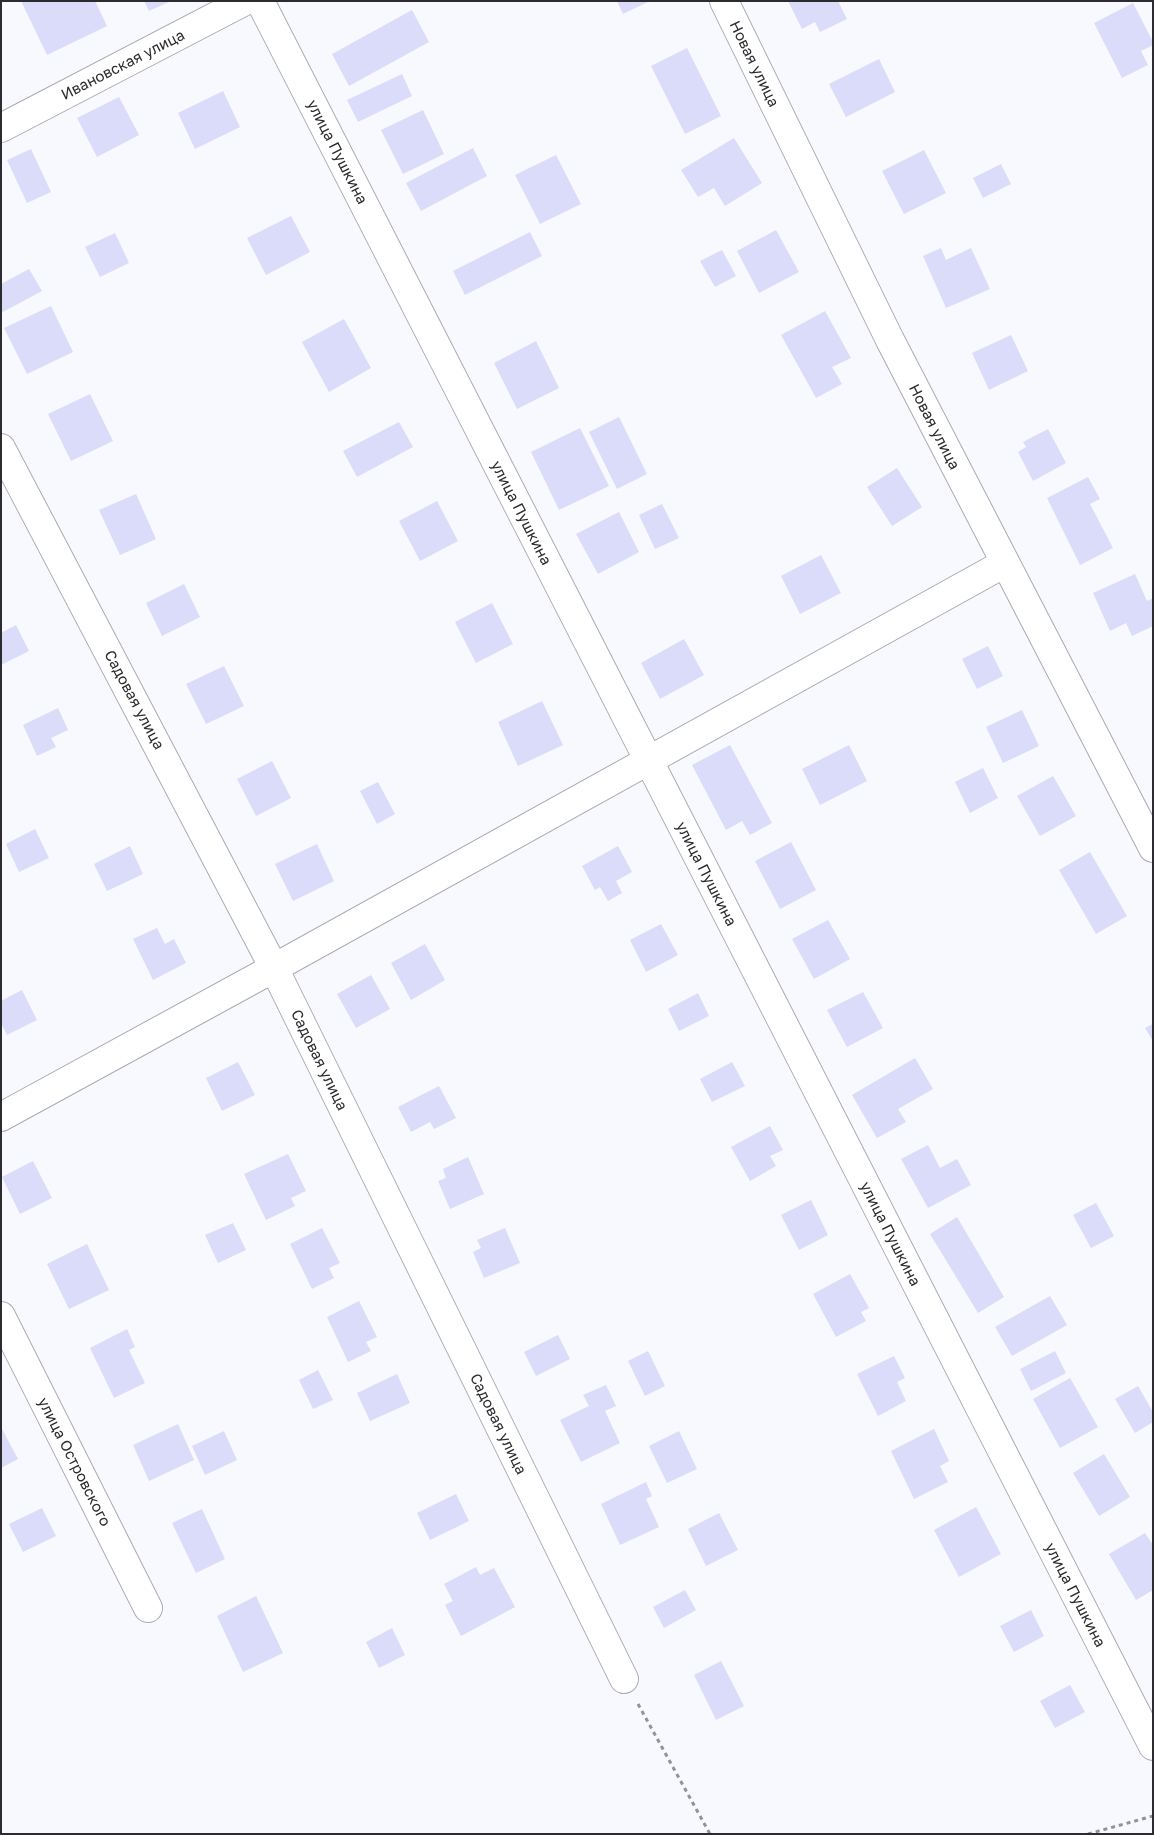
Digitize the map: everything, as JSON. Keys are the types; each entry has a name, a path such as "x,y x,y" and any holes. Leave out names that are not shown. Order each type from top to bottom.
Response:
{"street":[{"name":"Ивановская улица","path":"1,128 245,1"},
{"name":"улица Пушкина","path":"260,1 1153,1746"},
{"name":"Новая улица","path":"724,1 890,340 1153,848"},
{"name":"Садовая улица","path":"1,448 274,968 624,1680"},
{"path":"1,1117 648,762 1005,563"},
{"name":"улица Островского","path":"1,1316 148,1608"}],"path":[{"path":"624,1680 710,1834"},
{"path":"1088,1834 1153,1816"}],"building":[{"path":"21,1 95,1 107,26 47,55"},
{"path":"144,1 171,1 149,11"},
{"path":"617,1 650,1 623,14"},
{"path":"788,1 838,1 847,19 820,32 815,22 802,29"},
{"path":"1133,3 1153,45 1141,51 1148,65 1122,78 1094,23"},
{"path":"412,10 429,42 349,86 332,54"},
{"path":"687,48 721,116 685,134 651,66"},
{"path":"879,59 895,92 846,117 829,84"},
{"path":"402,74 412,96 358,122 347,100"},
{"path":"223,91 240,127 195,149 178,113"},
{"path":"119,97 139,135 97,157 77,118"},
{"path":"423,110 444,154 403,174 381,130"},
{"path":"734,138 762,183 725,206 714,188 698,197 681,170"},
{"path":"473,148 487,176 421,211 406,183"},
{"path":"31,149 51,192 27,203 7,160"},
{"path":"924,150 946,193 904,214 882,171"},
{"path":"556,155 581,204 540,224 515,175"},
{"path":"1001,164 1011,184 983,198 973,178"},
{"path":"291,216 310,252 266,275 247,238"},
{"path":"776,230 799,272 759,293 737,251"},
{"path":"530,232 542,256 465,295 453,271"},
{"path":"115,233 129,263 100,277 85,247"},
{"path":"941,248 946,260 971,248 990,289 946,308 923,256"},
{"path":"722,250 736,276 715,287 700,261"},
{"path":"29,269 42,291 1,313 1,284"},
{"path":"51,306 73,352 27,374 4,328"},
{"path":"825,311 851,358 832,367 842,384 816,398 781,335"},
{"path":"344,319 371,368 329,392 302,342"},
{"path":"1011,335 1028,371 989,390 972,353"},
{"path":"536,341 559,388 517,409 494,363"},
{"path":"90,394 113,441 71,461 48,414"},
{"path":"619,417 647,474 617,489 589,432"},
{"path":"399,422 413,447 357,477 343,451"},
{"path":"580,428 609,486 559,510 531,452"},
{"path":"1048,429 1066,463 1033,481 1018,452 1026,447 1023,442"},
{"path":"897,468 922,507 892,526 867,487"},
{"path":"1088,477 1100,499 1090,504 1113,548 1080,565 1047,498"},
{"path":"136,494 156,539 120,555 99,510"},
{"path":"437,501 458,541 420,561 399,521"},
{"path":"662,504 679,538 655,549 639,515"},
{"path":"619,512 639,552 598,574 576,534"},
{"path":"821,555 841,593 800,614 781,576"},
{"path":"1135,574 1147,601 1153,598 1153,626 1132,636 1126,623 1110,631 1093,593"},
{"path":"184,584 200,617 162,636 146,603"},
{"path":"492,603 513,644 476,663 455,622"},
{"path":"16,625 29,651 1,665 1,633"},
{"path":"684,639 704,675 660,699 641,663"},
{"path":"988,646 1003,676 977,689 962,659"},
{"path":"224,666 244,706 206,724 186,684"},
{"path":"542,701 563,745 518,766 498,722"},
{"path":"58,708 68,730 51,738 56,747 37,756 23,725"},
{"path":"1022,710 1039,746 1003,763 986,727"},
{"path":"730,745 772,823 750,835 742,821 726,830 692,765"},
{"path":"849,745 867,781 820,805 802,769"},
{"path":"272,761 291,798 256,816 237,779"},
{"path":"983,768 998,798 970,813 955,782"},
{"path":"1053,776 1076,816 1040,836 1017,796"},
{"path":"378,782 395,814 377,824 360,791"},
{"path":"35,829 49,858 19,872 6,844"},
{"path":"791,842 816,890 780,909 755,861"},
{"path":"317,844 334,881 293,901 275,864"},
{"path":"130,846 143,874 107,891 94,864"},
{"path":"618,846 632,872 616,881 622,893 608,901 600,887 595,890 582,866"},
{"path":"1090,852 1127,916 1096,934 1059,870"},
{"path":"828,920 850,959 814,979 792,939"},
{"path":"661,924 678,955 646,972 630,940"},
{"path":"157,928 165,944 174,939 186,963 153,980 133,939"},
{"path":"425,944 445,980 411,1000 391,963"},
{"path":"371,975 390,1009 356,1028 337,994"},
{"path":"22,990 37,1020 7,1035 1,1023 1,1001"},
{"path":"863,992 883,1028 847,1047 827,1010"},
{"path":"698,993 709,1016 679,1031 668,1009"},
{"path":"1153,1024 1153,1041 1145,1028"},
{"path":"915,1058 933,1089 898,1109 906,1122 877,1138 852,1095"},
{"path":"238,1062 255,1095 222,1111 206,1078"},
{"path":"732,1062 745,1086 712,1102 700,1079"},
{"path":"439,1086 456,1118 434,1129 430,1122 411,1132 398,1107"},
{"path":"770,1126 783,1150 770,1156 776,1166 750,1181 731,1147"},
{"path":"928,1145 940,1168 957,1159 971,1185 928,1208 901,1159"},
{"path":"288,1154 306,1191 291,1198 295,1206 266,1220 244,1174"},
{"path":"468,1157 484,1194 450,1209 438,1181 446,1178 443,1169"},
{"path":"33,1161 52,1198 20,1214 2,1177"},
{"path":"811,1200 828,1235 799,1250 781,1215"},
{"path":"1096,1203 1114,1236 1091,1248 1073,1215"},
{"path":"957,1217 1004,1297 978,1313 930,1234"},
{"path":"233,1223 246,1250 218,1263 205,1235"},
{"path":"322,1228 340,1263 329,1268 334,1278 312,1289 290,1244"},
{"path":"505,1228 520,1263 484,1278 473,1252 481,1248 477,1240"},
{"path":"87,1244 109,1290 69,1309 47,1264"},
{"path":"850,1274 869,1308 861,1312 866,1321 836,1337 813,1294"},
{"path":"1050,1296 1067,1325 1012,1356 995,1327"},
{"path":"359,1301 377,1337 366,1342 371,1351 348,1362 327,1317"},
{"path":"127,1329 135,1347 129,1350 145,1383 114,1398 90,1348"},
{"path":"558,1335 570,1359 536,1376 524,1352"},
{"path":"648,1351 665,1386 645,1396 628,1361"},
{"path":"1055,1351 1066,1373 1031,1391 1020,1369"},
{"path":"894,1356 905,1378 897,1382 906,1401 878,1416 857,1374"},
{"path":"318,1370 333,1400 313,1409 299,1380"},
{"path":"397,1374 410,1403 370,1421 357,1393"},
{"path":"1070,1378 1098,1427 1060,1448 1033,1399"},
{"path":"606,1385 616,1406 605,1411 620,1443 581,1462 560,1420 589,1406 583,1395"},
{"path":"1138,1386 1153,1412 1153,1422 1135,1433 1115,1399"},
{"path":"178,1424 194,1460 149,1481 133,1445"},
{"path":"1,1427 18,1459 1,1468"},
{"path":"934,1429 949,1461 940,1466 948,1482 914,1499 891,1451"},
{"path":"224,1431 237,1460 205,1475 192,1446"},
{"path":"679,1431 697,1469 667,1483 649,1446"},
{"path":"1104,1454 1130,1497 1099,1516 1073,1473"},
{"path":"646,1482 652,1496 646,1499 659,1527 620,1545 601,1504"},
{"path":"456,1494 469,1521 430,1540 417,1513"},
{"path":"976,1507 1001,1554 959,1577 934,1530"},
{"path":"42,1508 56,1536 23,1552 9,1524"},
{"path":"202,1509 225,1559 196,1573 172,1523"},
{"path":"719,1513 738,1550 706,1566 688,1529"},
{"path":"1145,1533 1153,1545 1153,1590 1136,1600 1109,1554"},
{"path":"476,1567 480,1575 494,1568 515,1607 461,1636 445,1605 453,1601 444,1584"},
{"path":"685,1590 696,1610 664,1628 653,1607"},
{"path":"256,1596 283,1653 243,1672 217,1616"},
{"path":"1031,1610 1044,1636 1014,1652 1000,1626"},
{"path":"392,1628 405,1655 379,1668 366,1642"},
{"path":"721,1661 744,1706 716,1720 694,1675"},
{"path":"1070,1685 1085,1712 1055,1728 1040,1701"}]}
